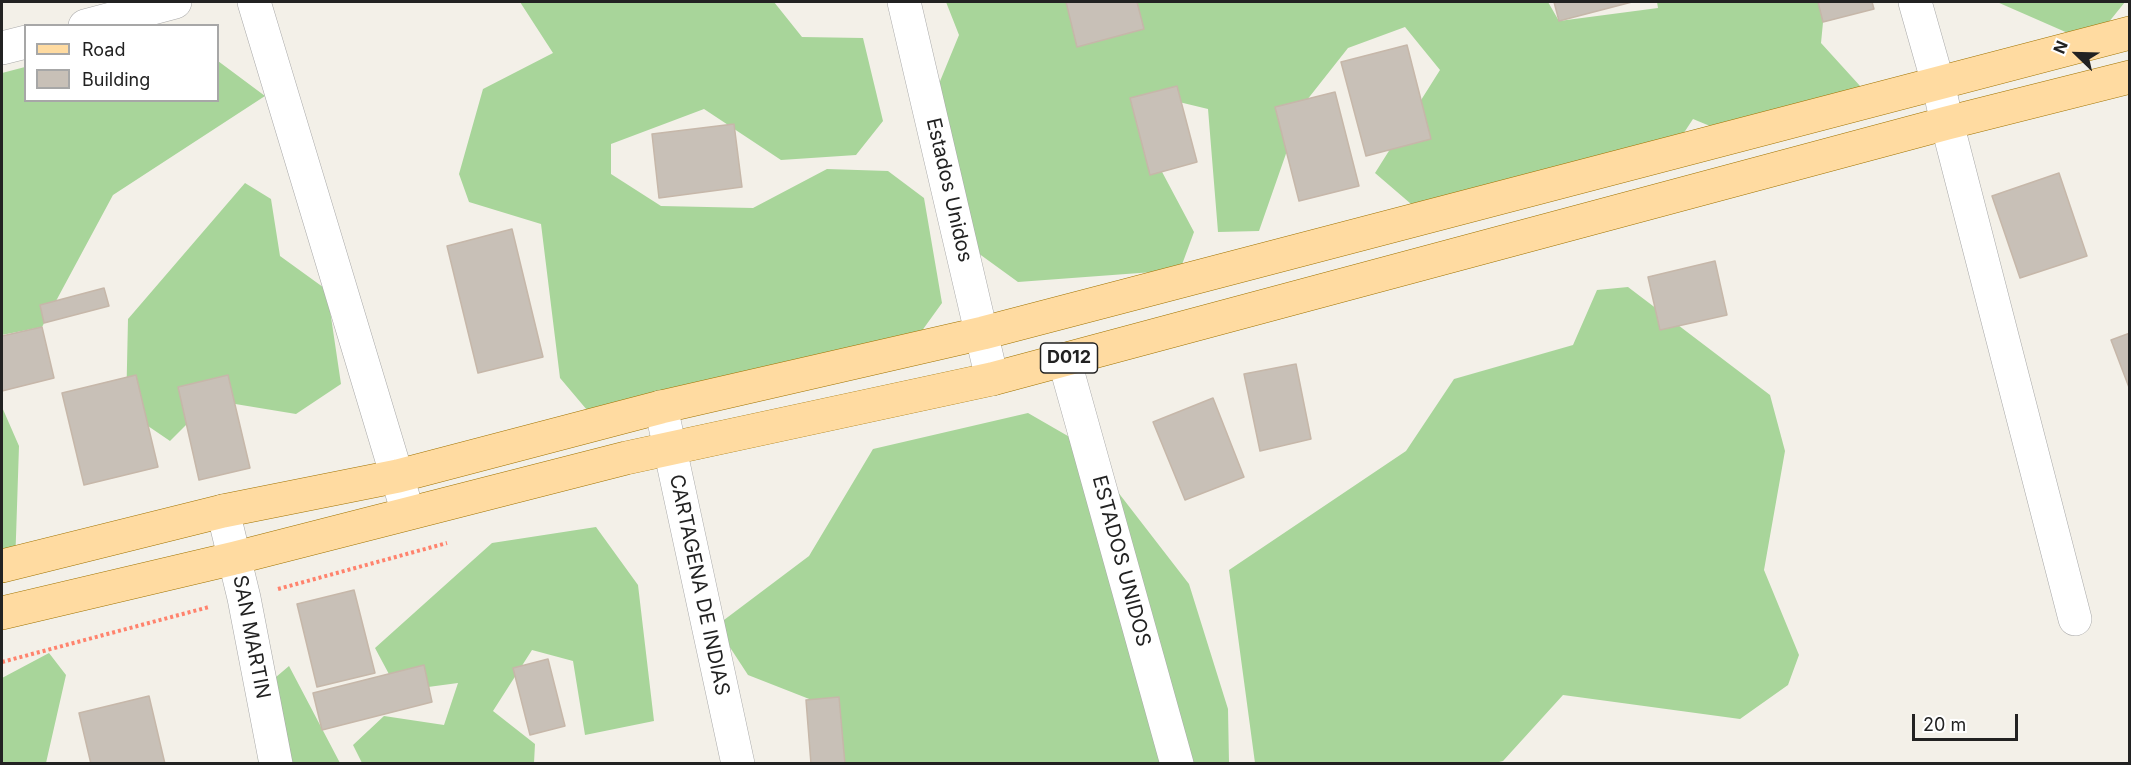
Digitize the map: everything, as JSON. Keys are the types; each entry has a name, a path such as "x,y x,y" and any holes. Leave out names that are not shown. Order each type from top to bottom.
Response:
{"main road":[{"name":"D012","path":"2,566 223,511 398,476 661,407 982,333 2130,33"},
{"name":"D012","path":"2,613 235,558 671,449 992,379 1947,123 2130,77"}],"street":[{"path":"93,24 175,2"},
{"path":"254,2 408,513"},
{"name":"Estados Unidos","path":"904,2 992,379"},
{"path":"1915,2 1938,83 2075,619"},
{"path":"2,48 24,42"},
{"name":"ESTADOS UNIDOS","path":"1064,359 1177,764"},
{"name":"CARTAGENA DE INDIAS","path":"661,407 738,764"},
{"name":"SAN MARTIN","path":"223,511 235,558 276,764"}],"green space":[{"path":"520,2 774,2 802,37 863,38 883,121 856,155 781,160 704,109 611,144 611,174 661,206 753,208 827,169 888,171 924,198 942,303 916,339 609,436 560,378 541,224 469,202 459,174 483,89 553,53"},
{"path":"946,2 1548,2 1559,21 1658,8 1657,2 1825,2 1821,43 1861,87 1825,130 1751,143 1693,119 1666,160 1432,222 1375,173 1440,70 1405,27 1348,48 1303,105 1259,231 1218,232 1208,109 1179,102 1152,153 1194,232 1180,270 1018,282 967,245 929,108 959,35"},
{"path":"1997,2 2125,2 2104,28 2077,37"},
{"path":"219,62 265,96 113,195 42,327 2,335 2,73 24,67 24,102 219,102"},
{"path":"245,183 271,199 280,256 327,290 341,384 296,414 211,400 170,441 126,411 128,319"},
{"path":"1628,287 1770,395 1785,451 1764,570 1799,655 1788,685 1740,719 1563,695 1503,761 1495,763 1255,763 1229,570 1406,451 1454,379 1573,345 1597,290"},
{"path":"2,407 19,446 15,567 2,570"},
{"path":"1028,413 1080,443 1189,584 1228,709 1229,763 825,763 822,704 748,675 716,626 809,556 873,449"},
{"path":"596,527 638,585 654,721 585,735 573,661 532,650 493,711 535,744 534,763 362,763 353,745 384,716 444,725 458,683 398,691 375,648 492,543"},
{"path":"49,653 66,675 46,763 2,763 2,678"},
{"path":"289,666 340,763 258,763 256,694"}],"building":[{"path":"1066,2 1137,2 1144,29 1077,47"},
{"path":"1554,2 1632,2 1559,21"},
{"path":"1818,2 1872,2 1874,9 1823,22"},
{"path":"1407,45 1431,139 1366,156 1341,62"},
{"path":"1177,86 1197,162 1150,175 1130,98"},
{"path":"1335,92 1359,186 1299,201 1275,107"},
{"path":"734,124 742,187 659,198 652,134"},
{"path":"2059,173 2087,256 2020,278 1992,196"},
{"path":"512,229 543,357 478,373 447,246"},
{"path":"1715,261 1727,315 1660,330 1648,277"},
{"path":"104,288 109,306 44,323 40,305"},
{"path":"42,327 54,378 2,391 2,336"},
{"path":"2130,333 2130,390 2111,340"},
{"path":"1296,364 1311,439 1260,451 1244,374"},
{"path":"136,375 158,467 84,485 62,393"},
{"path":"228,375 250,468 199,480 178,387"},
{"path":"1213,398 1244,477 1185,500 1153,422"},
{"path":"354,590 375,673 317,687 297,604"},
{"path":"548,659 565,726 530,735 513,668"},
{"path":"424,665 432,702 322,730 313,693"},
{"path":"149,696 165,764 91,764 79,713"},
{"path":"839,697 845,764 811,764 806,700"}]}
